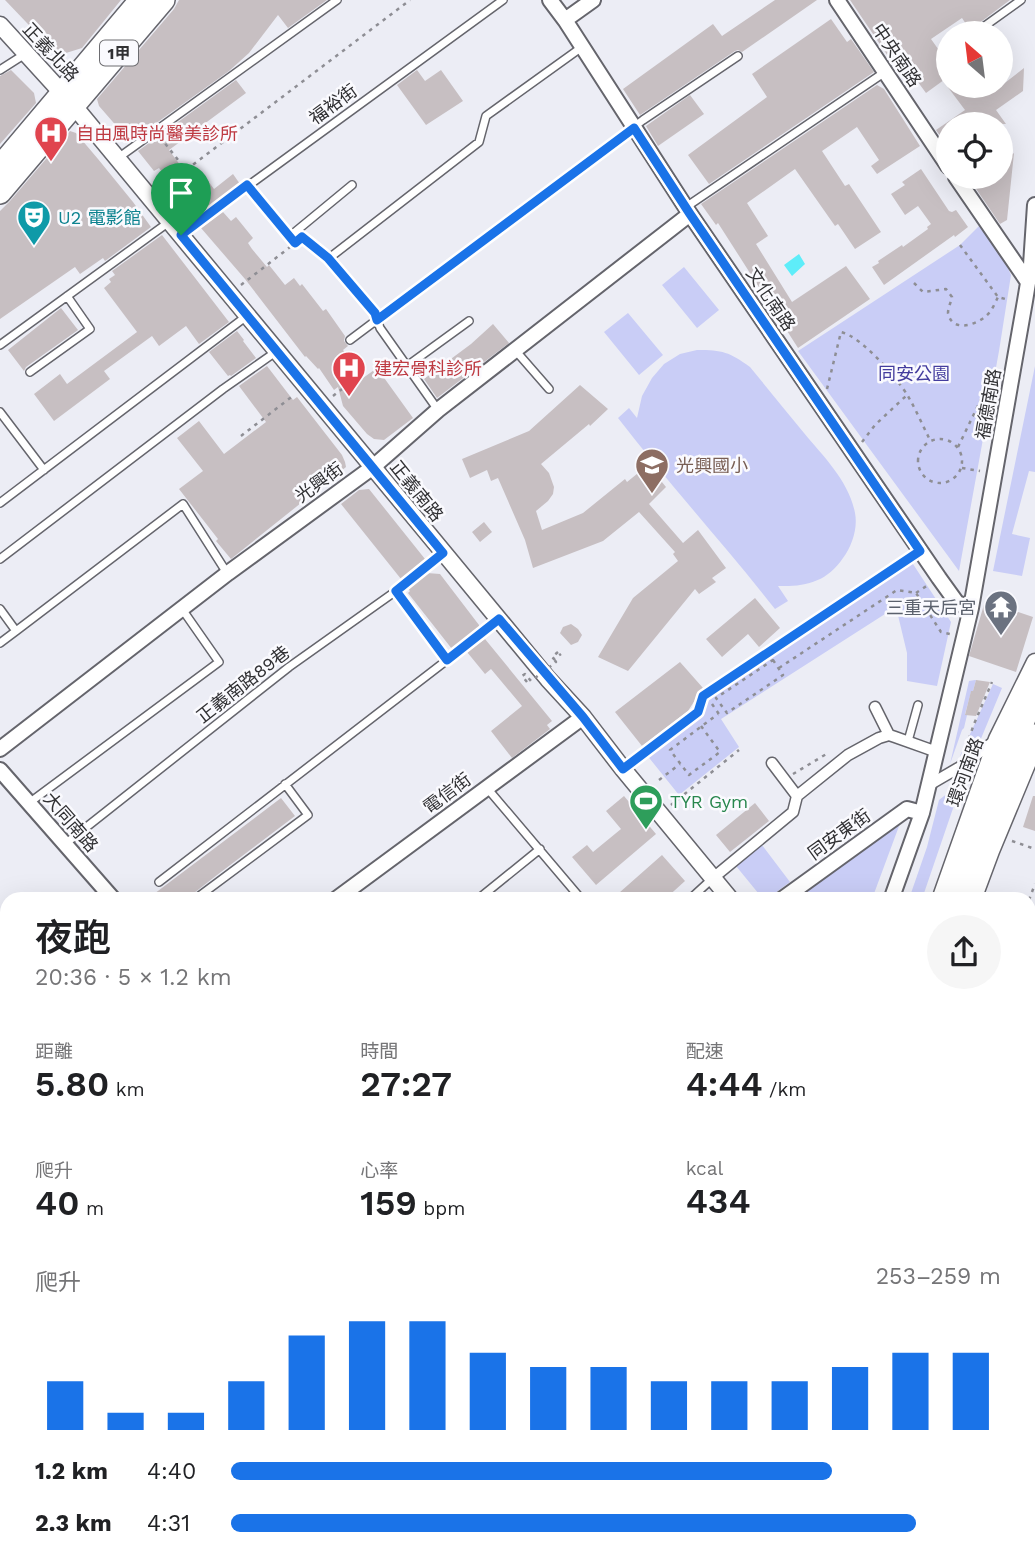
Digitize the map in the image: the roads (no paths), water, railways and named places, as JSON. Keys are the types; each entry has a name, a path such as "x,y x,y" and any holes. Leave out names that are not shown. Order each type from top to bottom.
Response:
{"highway":[{"path":"955,892 1035,691"},
{"path":"1017,778 1035,714"},
{"path":"974,892 1035,736"}],"main road":[{"name":"1甲","path":"0,192 140,0"},
{"name":"1甲","path":"0,166 164,0"}],"street":[{"name":"文化南路","path":"550,0 687,211 920,551 957,603 971,608"},
{"path":"565,20 593,0"},
{"name":"中央南路","path":"837,0 936,148"},
{"name":"正義北路","path":"0,26 68,99"},
{"name":"正義南路","path":"68,99 443,553 583,717 724,892"},
{"path":"964,189 1032,287"},
{"name":"福德南路","path":"894,892 922,813 971,608 1032,287 1035,205"},
{"name":"光興街","path":"0,749 228,573 373,467 438,410 687,211"},
{"name":"環河南路","path":"943,892 997,739 1035,662"},
{"path":"875,707 889,735"},
{"name":"電信街","path":"346,892 583,717"},
{"path":"713,878 793,811 797,796 848,755 879,737 889,735 937,752"},
{"path":"929,785 960,767 997,739"},
{"path":"974,892 1035,750"},
{"path":"772,763 797,796"},
{"name":"大同南路","path":"0,770 107,892"},
{"name":"同安東街","path":"792,892 907,809 922,813"}],"lane":[{"path":"118,158 337,0"},
{"name":"福裕街","path":"181,235 503,0"},
{"path":"992,21 1021,0"},
{"path":"328,258 479,142 486,116 582,47"},
{"path":"0,70 26,53"},
{"path":"350,340 643,120 738,56"},
{"path":"687,211 884,72"},
{"path":"352,185 295,232 299,240 328,258 375,313 380,328 438,410"},
{"path":"0,345 170,221"},
{"path":"30,372 90,329 67,296"},
{"path":"0,503 248,315"},
{"path":"407,366 470,321"},
{"path":"0,559 223,388 278,351"},
{"path":"515,351 549,389"},
{"path":"0,412 44,470"},
{"path":"0,431 9,424"},
{"path":"0,643 183,504 228,573"},
{"path":"623,769 698,712 703,696 920,551"},
{"name":"正義南路89巷","path":"65,844 289,667 396,591 443,553"},
{"path":"396,591 447,660"},
{"path":"0,609 16,631"},
{"path":"29,803 219,662 182,609"},
{"path":"159,882 499,619"},
{"path":"908,741 918,705"},
{"path":"205,892 309,816 285,784"},
{"path":"487,788 575,892"},
{"path":"487,892 540,849"},
{"path":"698,892 713,878"}],"water":[{"path":"799,254 805,264 792,276 784,265"}],"place":[{"name":"自由風時尚醫美診所","path":"51,163"},
{"name":"U2 電影館","path":"34,247"},
{"name":"建宏骨科診所","path":"349,398"},
{"name":"光興國小","path":"652,495"},
{"name":"三重天后宮","path":"1001,637"},
{"name":"TYR Gym","path":"646,831"}],"park label":[{"name":"同安公園","path":"914,373"}]}
